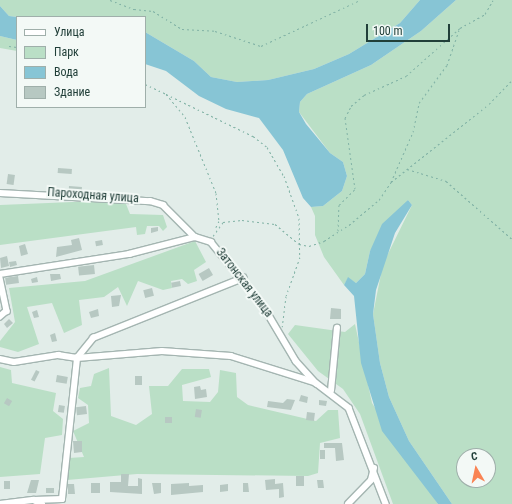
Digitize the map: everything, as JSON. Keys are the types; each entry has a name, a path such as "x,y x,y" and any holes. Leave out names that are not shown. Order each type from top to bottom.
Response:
{"street":[{"name":"Пароходная улица","path":"0,192 150,201 163,205 195,237"},
{"name":"Затонская улица","path":"195,237 210,242 243,278 283,338 296,361 316,383 331,391 350,408 374,468 386,504"},
{"path":"0,274 129,254 195,237"},
{"path":"0,278 7,310 0,317"},
{"path":"0,504 34,500 62,499 76,358 93,338 243,278"},
{"path":"331,391 337,328"},
{"path":"0,359 14,362 58,355 76,358 162,351 231,356 316,383"},
{"path":"348,504 371,480 374,468"},
{"path":"34,500 42,504"}],"path":[{"path":"110,0 134,9 153,11 182,29 215,31 261,46 360,0"},
{"path":"338,232 339,205 355,189 345,118 351,106 364,96 406,76 460,28 485,14 493,0"},
{"path":"216,228 223,222 260,221 275,224 299,244 309,246 338,232 379,200 391,182 413,132 419,103 447,65 460,28"},
{"path":"9,46 16,47"},
{"path":"391,182 489,104 512,80"},
{"path":"146,84 229,122 267,147 295,200 299,218 300,257 282,313 283,338"},
{"path":"166,94 185,117 209,171 219,222 210,242"},
{"path":"407,169 446,181 512,238"}],"green space":[{"path":"0,0 420,0 400,23 349,54 314,69 268,80 237,82 211,77 194,61 146,33 146,16 16,17 9,16 0,6"},
{"path":"456,0 512,0 512,504 452,504 409,441 389,397 380,363 373,314 383,264 412,205 408,200 370,251 365,274 356,283 348,278 344,285 324,257 315,235 315,216 311,207 323,206 342,191 347,176 343,162 330,153 299,112 300,102 307,94 371,65 421,31"},
{"path":"0,36 16,40 16,51 0,48"},
{"path":"97,201 126,204 130,214 163,215 167,227 163,231 159,226 147,226 145,234 137,235 136,227 0,245 0,205"},
{"path":"195,241 206,262 194,270 197,281 188,284 182,279 171,281 172,288 163,290 138,281 127,306 118,287 104,297 79,300 82,325 64,333 52,303 27,307 39,344 18,352 0,347 0,341 15,322 9,288 85,281"},
{"path":"355,324 372,403 438,504 393,504 360,414 343,389 318,371 288,334 295,325 345,332"},
{"path":"0,367 11,370 12,383 56,393 53,411 63,419 62,435 45,438 40,474 0,477"},
{"path":"109,368 111,416 136,425 152,414 149,386 168,386 182,369 209,369 211,377 182,385 183,401 210,402 218,392 220,370 236,373 237,397 248,405 316,421 328,410 338,410 340,438 320,443 318,473 308,476 137,474 67,480 69,458 84,457 73,431 89,423 88,405 78,398 80,388 91,386 94,374"}],"water":[{"path":"420,0 456,0 421,31 371,65 307,94 300,102 299,112 306,124 330,153 343,162 347,176 342,191 323,206 311,207 303,198 283,150 259,118 226,109 199,96 166,71 146,64 146,33 194,61 211,77 237,82 268,80 314,69 349,54 400,23"},
{"path":"0,6 9,16 16,17 16,40 0,36"},
{"path":"408,200 412,205 395,233 376,290 373,314 380,363 389,397 409,441 452,504 438,504 382,431 361,363 354,296 344,285 348,277 356,283 365,274 370,251 382,224"}],"building":[{"path":"58,168 72,169 72,174 58,173"},
{"path":"8,174 15,175 14,185 7,184"},
{"path":"69,186 82,187 82,191 69,190"},
{"path":"158,227 158,231 151,233 151,228"},
{"path":"79,238 82,250 56,257 57,247 72,245 71,240"},
{"path":"102,240 103,245 96,246 95,241"},
{"path":"25,244 28,254 21,256 19,246"},
{"path":"7,256 9,266 1,268 0,258"},
{"path":"16,261 17,265 10,267 9,262"},
{"path":"94,265 95,274 79,276 78,267"},
{"path":"209,268 213,275 203,281 199,274"},
{"path":"50,274 60,274 61,279 51,281"},
{"path":"18,276 19,283 6,285 5,278"},
{"path":"37,277 38,282 32,283 31,279"},
{"path":"180,281 181,286 172,288 171,283"},
{"path":"152,288 154,296 145,298 143,290"},
{"path":"121,295 119,306 112,307 111,296"},
{"path":"331,308 341,309 341,319 330,319"},
{"path":"98,309 99,316 91,318 89,312"},
{"path":"37,310 39,317 34,318 32,312"},
{"path":"9,319 13,323 7,328 4,324"},
{"path":"55,333 57,341 52,342 50,335"},
{"path":"36,370 40,372 35,382 31,380"},
{"path":"57,375 68,377 67,384 56,382"},
{"path":"135,376 142,376 142,385 135,385"},
{"path":"200,386 201,390 206,389 207,397 195,399 194,387"},
{"path":"301,395 308,397 307,403 299,401"},
{"path":"7,398 12,401 9,406 4,403"},
{"path":"287,399 295,400 291,410 267,407 268,401 283,403"},
{"path":"319,400 327,401 326,406 319,405"},
{"path":"59,405 65,406 64,413 58,412"},
{"path":"86,406 87,414 77,415 76,407"},
{"path":"196,409 202,410 201,418 195,417"},
{"path":"307,412 315,413 314,421 306,420"},
{"path":"165,417 172,417 172,423 165,423"},
{"path":"73,441 82,441 82,452 74,453"},
{"path":"324,443 342,443 344,460 336,461 335,448 324,448"},
{"path":"320,450 325,450 325,459 320,459"},
{"path":"121,474 129,474 128,486 138,486 138,478 142,479 142,494 110,492 110,482 121,482"},
{"path":"296,476 304,476 304,486 296,486"},
{"path":"275,479 275,484 283,483 284,497 279,498 279,489 266,490 265,480"},
{"path":"31,480 39,480 36,493 27,493"},
{"path":"317,480 323,480 324,488 318,488"},
{"path":"4,481 10,481 10,489 4,489"},
{"path":"91,483 100,483 100,493 91,493"},
{"path":"152,483 161,483 161,493 154,494"},
{"path":"189,483 189,486 203,485 203,492 171,495 171,484"},
{"path":"243,483 248,483 249,492 243,492"},
{"path":"68,484 74,484 75,494 68,494"},
{"path":"228,484 228,491 220,492 220,485"},
{"path":"46,488 54,488 54,493 46,493"}]}
